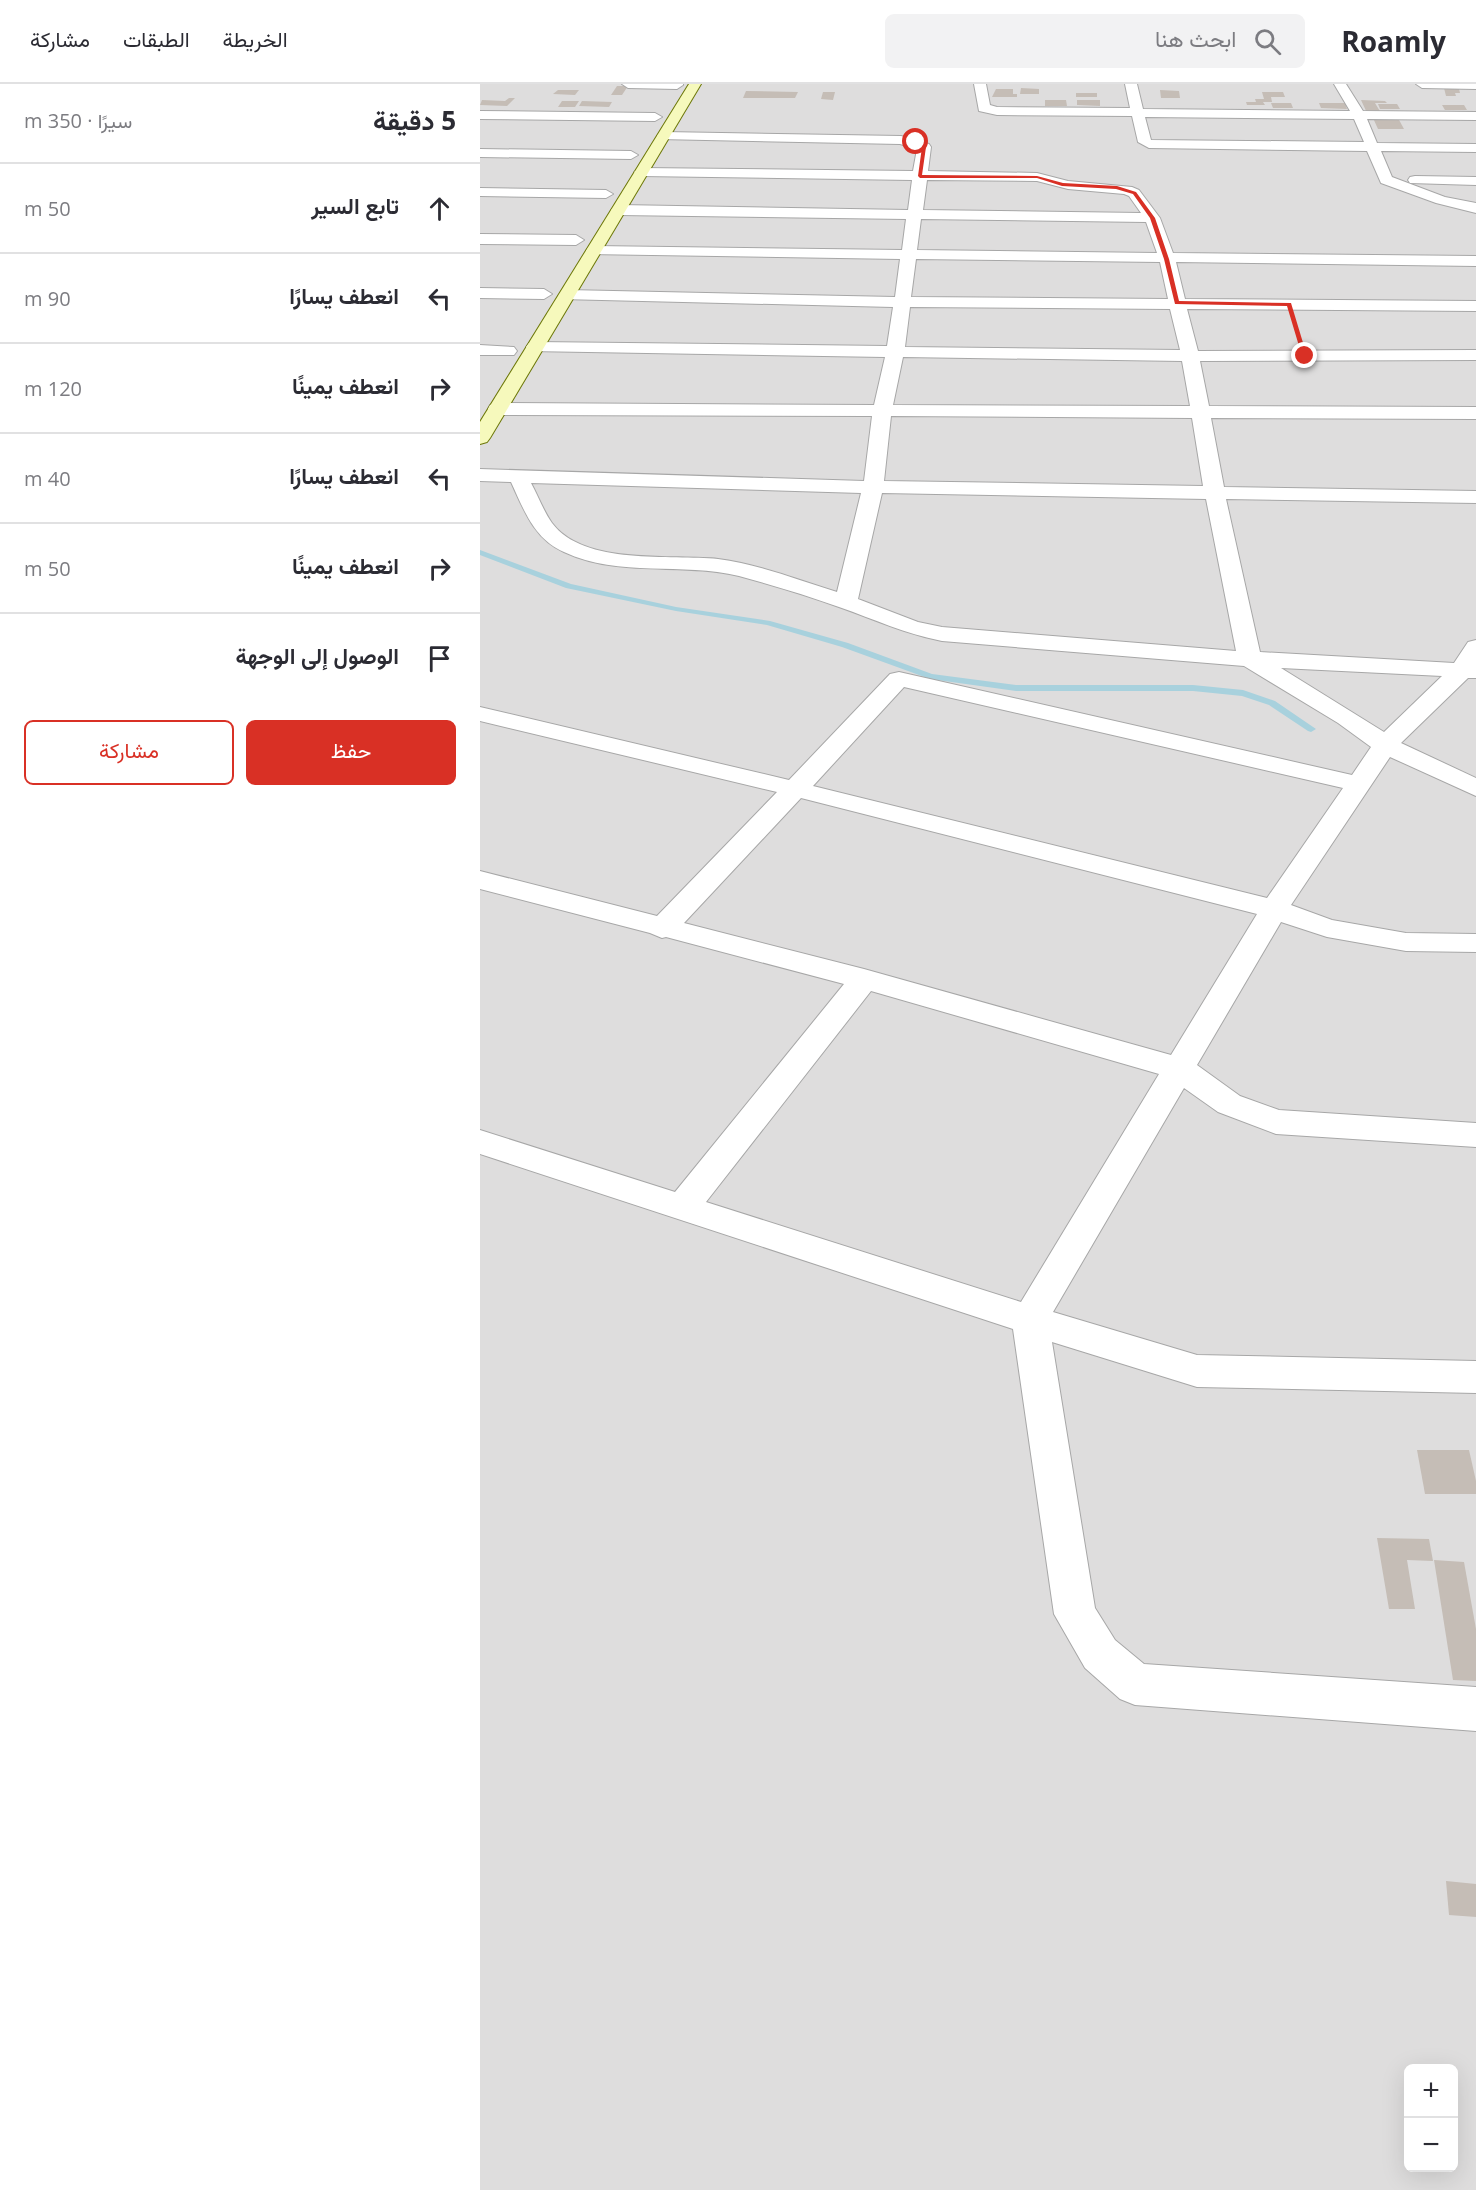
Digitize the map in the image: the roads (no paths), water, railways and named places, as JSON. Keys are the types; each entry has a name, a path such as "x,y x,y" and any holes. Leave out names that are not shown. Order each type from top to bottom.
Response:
{"main road":[{"path":"622,169 677,84"},
{"path":"480,438 695,84"},
{"path":"595,211 609,189"},
{"path":"534,311 554,278"},
{"path":"497,369 519,335"}],"street":[{"path":"628,84 677,84"},
{"path":"980,84 984,108 989,110 1476,116"},
{"path":"1131,84 1145,142 1149,144 1476,148"},
{"path":"1340,84 1359,115 1386,180 1441,200 1476,208"},
{"path":"1422,84 1476,85"},
{"path":"480,115 647,128"},
{"path":"664,136 901,140 924,147 895,353 882,410 873,487 846,602"},
{"path":"480,153 631,154"},
{"path":"641,172 860,185 920,176 1037,177 1056,200 1152,218"},
{"path":"1386,180 1476,181"},
{"path":"855,214 860,185"},
{"path":"480,192 609,189"},
{"path":"619,210 913,215 1056,200 1127,189 1134,193 1152,218 1167,259 1190,356 1215,494 1250,659 1347,718 1385,746 1476,788"},
{"path":"480,239 576,241"},
{"path":"594,251 1476,261"},
{"path":"480,293 544,294"},
{"path":"567,295 901,302 1476,306"},
{"path":"1289,304 1305,356"},
{"path":"535,347 1190,356 1476,355"},
{"path":"480,350 508,351"},
{"path":"497,409 1476,413"},
{"path":"480,475 873,487 1476,497"},
{"path":"518,476 543,526 556,539 573,548 596,556 632,562 718,566 741,570 846,602 912,628 942,634 1250,659 1468,671"},
{"path":"1476,647 1468,671 1385,746 1274,909 1030,1318 1075,1614 1100,1654 1135,1684 1476,1709"},
{"path":"662,929 899,679 1359,784"},
{"path":"480,714 795,789 1274,909 1327,928 1406,942 1476,943"},
{"path":"480,880 662,929 864,979 1180,1069 1229,1104 1276,1122 1476,1135"},
{"path":"683,1206 864,979"},
{"path":"480,1142 1152,1359 1197,1371 1476,1377"}],"waterway":[{"path":"480,552 569,586 676,609 767,623 845,645 930,676 1016,688 1193,688 1243,693 1272,703 1311,729"}]}
